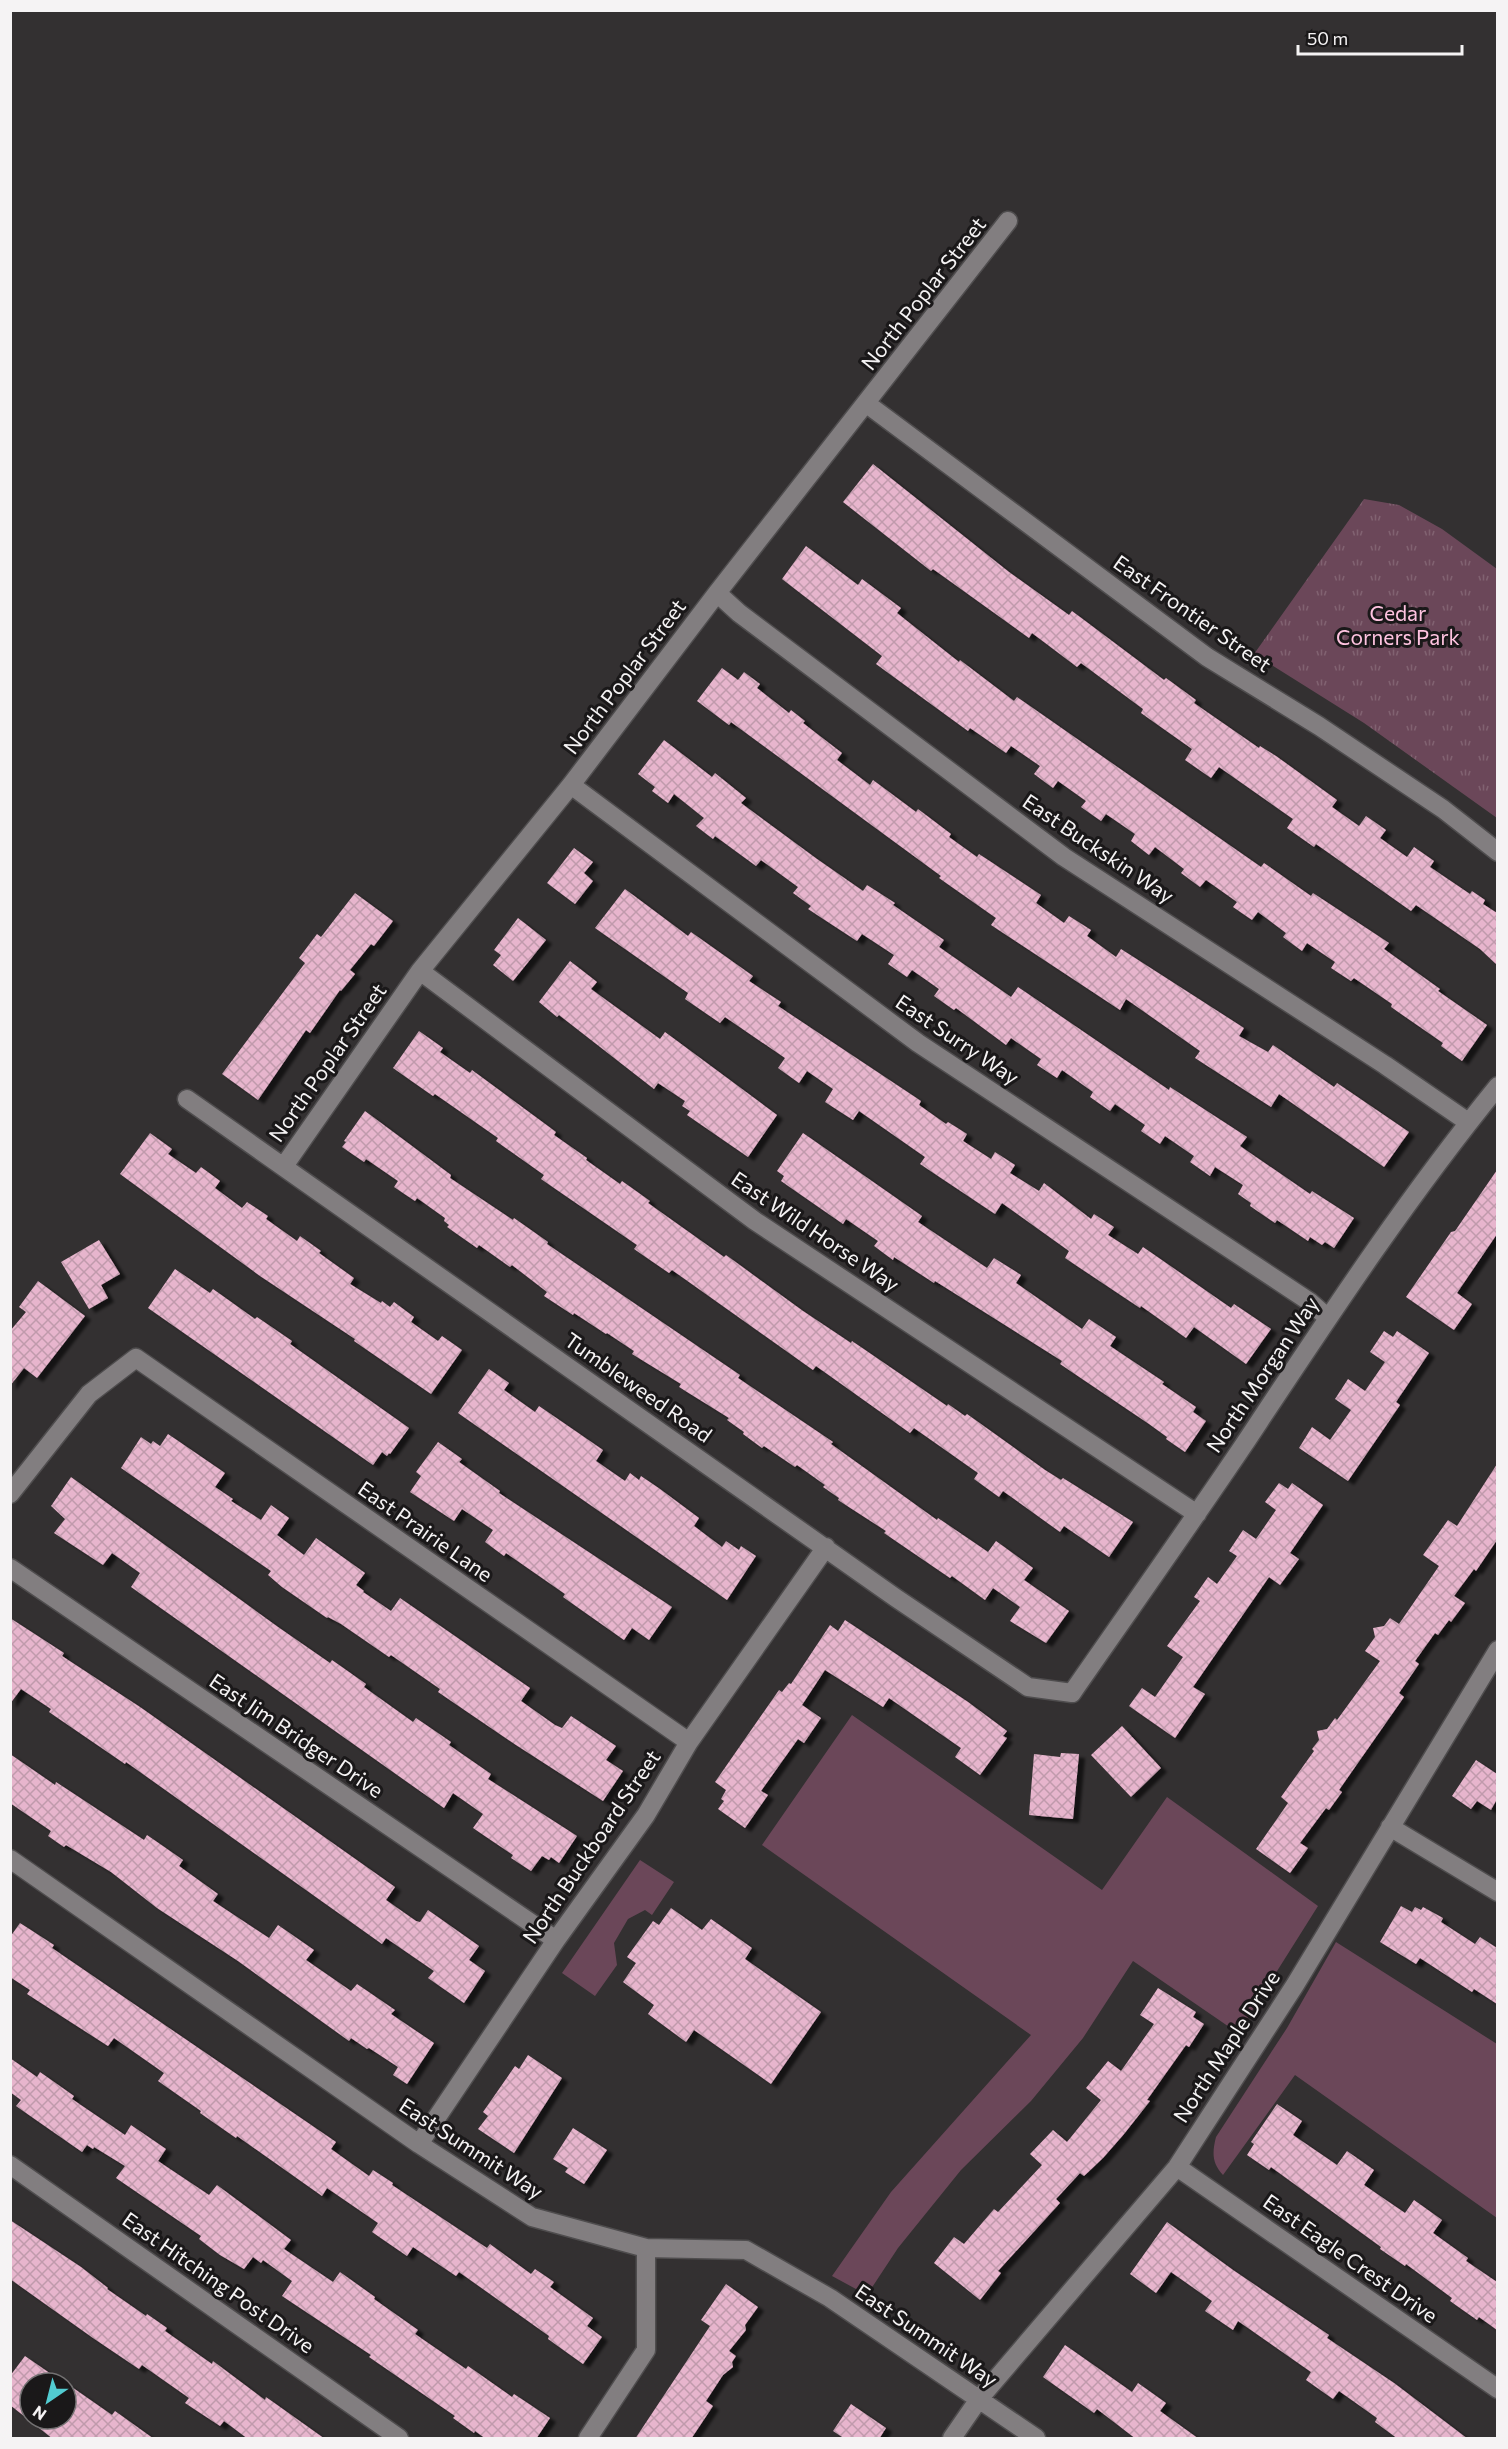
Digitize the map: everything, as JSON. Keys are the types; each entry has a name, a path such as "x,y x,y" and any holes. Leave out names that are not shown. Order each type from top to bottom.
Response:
{"street":[{"name":"North Poplar Street","path":"284,1166 420,971 571,785 717,593 867,404 1008,220"},
{"name":"East Frontier Street","path":"867,404 1207,657 1319,726 1443,809 1497,852"},
{"name":"East Buckskin Way","path":"717,593 739,612 1065,857 1385,1065 1468,1122"},
{"name":"East Surry Way","path":"571,785 918,1043 1240,1255 1329,1318"},
{"name":"East Wild Horse Way","path":"420,971 755,1221 1197,1514"},
{"name":"North Morgan Way","path":"1072,1693 1197,1514 1329,1318 1468,1122 1497,1086"},
{"name":"Tumbleweed Road","path":"187,1099 896,1598 1028,1687 1072,1693"},
{"name":"East Prairie Lane","path":"10,1494 89,1394 136,1358 688,1742"},
{"name":"North Buckboard Street","path":"419,2144 556,1940 646,1815 688,1742 826,1547"},
{"name":"East Jim Bridger Drive","path":"10,1568 556,1940"},
{"name":"North Maple Drive","path":"952,2439 979,2399 1177,2167 1295,1984 1497,1650"},
{"path":"1390,1827 1497,1892"},
{"name":"East Summit Way","path":"10,1859 419,2144 531,2217 646,2248 746,2250 830,2298 1035,2439"},
{"name":"East Hitching Post Drive","path":"10,2165 399,2439"},
{"name":"East Eagle Crest Drive","path":"1177,2167 1497,2389"},
{"path":"588,2439 646,2350 646,2248"}],"green space":[{"name":"Cedar Corners Park","path":"1364,499 1399,505 1442,529 1497,569 1497,818 1364,723 1254,654"},
{"path":"852,1715 1102,1890 1167,1797 1318,1906 1238,2033 1133,1961 1083,2038 1031,2101 961,2170 898,2248 867,2295 832,2276 891,2192 1031,2035 762,1845"},
{"path":"640,1860 674,1882 652,1915 645,1910 628,1919 614,1943 617,1965 595,1996 562,1973"},
{"path":"1336,1942 1497,2044 1497,2218 1295,2075 1223,2175 1217,2166 1214,2153 1216,2137 1287,2028"}],"building":[{"path":"873,464 1009,572 1069,615 1072,611 1164,680 1166,678 1196,700 1194,703 1259,748 1260,746 1276,756 1337,800 1332,807 1359,826 1366,816 1386,830 1380,838 1407,857 1414,847 1434,861 1430,867 1470,894 1472,891 1485,900 1483,904 1497,913 1497,965 1480,949 1416,905 1411,911 1316,844 1314,847 1287,828 1293,819 1219,767 1211,778 1185,760 1192,749 1141,713 1143,709 1081,663 1077,667 1032,633 1029,638 933,569 931,571 843,502"},
{"path":"806,546 858,585 862,579 901,608 897,613 959,662 960,660 1014,701 1017,697 1261,867 1264,863 1311,896 1313,893 1389,943 1384,949 1487,1025 1462,1061 1441,1046 1443,1043 1391,1007 1392,1004 1354,978 1351,981 1331,968 1335,962 1307,943 1302,951 1283,937 1286,933 1258,912 1252,920 1233,907 1237,902 1206,880 1200,887 1181,873 1184,869 1155,847 1149,855 1131,841 1135,834 1106,814 1101,821 1081,807 1086,801 1058,781 1053,788 1034,774 1040,766 1011,746 1006,753 970,728 968,731 876,664 882,656 782,579"},
{"path":"722,668 738,680 744,672 760,684 757,688 789,713 791,710 805,721 803,723 842,753 837,760 870,785 873,780 916,812 918,809 951,834 949,837 977,857 979,854 1041,895 1036,903 1064,923 1069,916 1091,930 1087,936 1116,957 1121,949 1244,1028 1239,1036 1268,1052 1273,1045 1334,1087 1337,1083 1409,1132 1384,1167 1279,1094 1271,1107 1195,1058 1200,1051 1126,999 1120,1010 991,925 996,918 939,878 941,876 731,722 729,725 697,701"},
{"path":"664,740 712,777 715,773 746,798 741,803 817,859 863,891 867,885 895,903 893,905 944,940 939,947 1011,997 1018,987 1169,1090 1170,1087 1247,1137 1240,1146 1310,1194 1312,1191 1354,1218 1334,1248 1325,1242 1322,1245 1310,1237 1308,1241 1277,1220 1275,1223 1250,1206 1251,1203 1238,1194 1243,1185 1215,1167 1210,1176 1190,1162 1194,1156 1165,1136 1160,1144 1141,1131 1145,1125 1115,1104 1110,1111 1090,1097 1093,1092 1062,1070 1057,1078 1037,1065 1041,1059 1011,1038 1006,1045 956,1008 954,1010 934,996 939,989 912,970 907,977 888,964 894,955 862,934 857,941 808,909 811,906 793,893 798,887 761,860 756,866 715,836 713,839 696,826 704,818 674,794 668,803 652,791 655,787 638,774"},
{"path":"574,848 593,862 584,873 593,881 575,904 547,883"},
{"path":"625,889 688,936 691,932 753,976 749,981 781,1002 778,1006 921,1101 919,1105 946,1124 948,1122 967,1134 963,1141 991,1159 995,1152 1015,1165 1010,1173 1039,1191 1044,1183 1091,1219 1094,1214 1114,1227 1108,1235 1138,1254 1143,1247 1231,1308 1234,1304 1271,1329 1246,1364 1194,1327 1186,1338 1141,1306 1140,1308 1065,1258 1069,1251 1002,1203 995,1214 920,1164 925,1157 859,1111 853,1120 825,1102 833,1089 807,1071 799,1083 778,1068 785,1058 725,1017 720,1023 685,999 688,993 595,928"},
{"path":"355,893 393,921 374,946 371,944 350,970 355,974 340,990 310,1033 306,1030 258,1100 222,1074 305,963 299,958 317,934 321,937"},
{"path":"518,918 546,940 513,981 493,965 501,955 494,950"},
{"path":"570,961 597,982 591,989 660,1039 665,1032 777,1115 748,1157 687,1115 690,1111 682,1106 685,1101 658,1083 654,1089 539,1002"},
{"path":"419,1031 443,1048 440,1052 470,1073 472,1070 556,1132 554,1135 587,1158 586,1160 620,1184 622,1181 650,1201 648,1203 724,1257 726,1255 803,1311 851,1343 852,1341 947,1406 948,1404 965,1416 967,1414 1045,1470 1061,1480 1063,1478 1133,1522 1109,1557 1064,1526 1060,1532 1003,1491 999,1497 974,1479 978,1473 914,1428 910,1433 816,1366 813,1370 672,1270 669,1273 634,1249 637,1245 541,1179 544,1175 496,1141 498,1138 393,1068"},
{"path":"365,1111 451,1175 450,1178 513,1220 514,1218 548,1242 547,1244 740,1375 738,1378 833,1442 831,1444 937,1520 938,1518 988,1552 996,1541 1033,1568 1024,1580 1069,1611 1046,1643 1010,1621 1020,1607 993,1588 985,1600 952,1576 950,1578 884,1533 886,1531 838,1500 839,1498 823,1487 825,1485 797,1465 795,1467 764,1446 762,1448 727,1420 729,1418 679,1387 681,1384 632,1354 634,1351 544,1296 547,1292 512,1265 510,1267 479,1245 477,1248 447,1227 449,1225 444,1221 445,1218 417,1198 415,1201 394,1187 398,1181 366,1159 364,1162 342,1147"},
{"path":"150,1133 172,1149 168,1154 196,1173 201,1167 220,1181 215,1188 242,1208 247,1202 268,1216 266,1219 297,1241 300,1236 321,1251 319,1253 354,1278 350,1284 390,1307 394,1302 414,1317 411,1322 438,1341 442,1336 462,1350 431,1394 354,1341 355,1339 260,1276 120,1174"},
{"path":"803,1133 922,1216 918,1222 987,1268 994,1258 1021,1275 1016,1283 1082,1329 1089,1319 1116,1337 1110,1346 1164,1382 1162,1384 1196,1407 1193,1412 1206,1421 1185,1452 1149,1424 1060,1364 1062,1361 935,1281 934,1283 894,1257 893,1260 874,1246 878,1241 846,1219 843,1224 781,1181 784,1176 777,1171"},
{"path":"1497,1170 1497,1234 1457,1293 1472,1304 1454,1330 1406,1297"},
{"path":"99,1240 120,1274 101,1285 108,1298 89,1309 61,1262"},
{"path":"175,1269 210,1293 213,1289 255,1319 257,1317 292,1341 290,1344 409,1428 390,1454 387,1456 382,1452 373,1465 148,1308"},
{"path":"38,1281 85,1316 37,1378 24,1368 10,1386 10,1331 26,1312 19,1307"},
{"path":"1384,1331 1393,1337 1397,1331 1429,1353 1396,1402 1400,1405 1348,1481 1299,1448 1312,1427 1330,1440 1351,1410 1335,1399 1348,1379 1365,1391 1385,1362 1370,1352"},
{"path":"489,1369 509,1383 504,1390 535,1412 539,1406 603,1450 596,1461 625,1481 630,1473 639,1480 641,1476 699,1518 694,1526 722,1547 726,1541 739,1550 741,1546 756,1556 727,1600 458,1413"},
{"path":"168,1434 225,1473 215,1487 233,1499 231,1501 261,1520 271,1505 289,1518 277,1535 304,1555 316,1538 365,1573 356,1585 363,1592 391,1611 400,1598 530,1688 521,1701 555,1725 562,1728 571,1716 616,1746 606,1760 623,1771 603,1801 438,1692 440,1689 391,1655 389,1657 282,1587 268,1575 271,1571 121,1468 141,1437 151,1444 153,1441 160,1446"},
{"path":"438,1442 462,1459 459,1462 500,1491 499,1493 672,1607 649,1640 632,1628 624,1640 563,1597 565,1594 506,1553 504,1556 485,1542 493,1530 462,1509 454,1521 410,1492 421,1476 416,1472"},
{"path":"1497,1464 1497,1540 1476,1571 1474,1569 1454,1596 1465,1603 1438,1635 1435,1633 1415,1661 1419,1664 1399,1693 1404,1697 1339,1790 1342,1792 1329,1810 1326,1808 1300,1843 1308,1848 1290,1873 1256,1849 1288,1803 1281,1797 1314,1751 1312,1749 1319,1740 1317,1731 1327,1729 1335,1718 1337,1720 1380,1661 1365,1651 1375,1637 1373,1628 1384,1626 1390,1618 1399,1624 1439,1566 1423,1555 1448,1520 1457,1526"},
{"path":"71,1477 278,1627 330,1663 332,1660 366,1684 364,1687 413,1722 416,1718 451,1742 449,1745 491,1774 488,1779 577,1836 559,1863 551,1857 549,1860 542,1856 531,1871 511,1858 513,1855 473,1828 483,1814 453,1793 444,1808 131,1587 140,1573 112,1553 103,1565 54,1533 65,1519 51,1506"},
{"path":"1279,1483 1288,1489 1292,1483 1323,1505 1290,1553 1299,1559 1280,1585 1269,1577 1193,1687 1205,1694 1175,1738 1129,1706 1142,1688 1155,1697 1183,1657 1167,1646 1200,1601 1194,1597 1208,1577 1217,1584 1237,1556 1229,1551 1243,1530 1256,1539 1276,1510 1265,1502"},
{"path":"10,1618 64,1653 62,1656 140,1707 395,1887 386,1900 416,1921 420,1922 428,1910 479,1946 469,1960 485,1971 464,2003 428,1978 434,1971 386,1938 382,1944 126,1762 125,1764 49,1712 51,1709 21,1689 10,1704"},
{"path":"845,1620 968,1702 1007,1731 1003,1736 1007,1738 980,1775 955,1757 961,1748 889,1698 883,1707 825,1670 802,1705 821,1718 804,1743 798,1739 761,1791 768,1795 745,1828 718,1809 724,1801 721,1799 726,1790 715,1782 779,1690 782,1692 789,1683 791,1684 830,1625 838,1631"},
{"path":"1122,1726 1161,1768 1131,1797 1091,1755"},
{"path":"1061,1753 1079,1754 1073,1819 1029,1815 1034,1754 1060,1757"},
{"path":"10,1754 144,1840 147,1835 183,1860 179,1866 218,1894 213,1901 269,1938 278,1925 314,1950 306,1960 351,1991 357,1984 395,2010 391,2014 434,2043 407,2084 393,2075 398,2067 351,2038 349,2041 238,1961 157,1908 111,1872 48,1836 51,1831 10,1803"},
{"path":"1476,1760 1497,1774 1497,1799 1491,1810 1477,1801 1471,1809 1452,1796"},
{"path":"1401,1906 1412,1912 1415,1907 1421,1910 1423,1907 1443,1918 1441,1922 1475,1944 1480,1937 1497,1948 1497,2004 1474,1989 1472,1992 1420,1958 1416,1964 1380,1942"},
{"path":"671,1908 702,1930 711,1919 752,1948 745,1959 821,2012 771,2084 694,2030 686,2042 648,2014 654,2005 623,1982 636,1963 627,1957 653,1921 659,1925"},
{"path":"20,1923 54,1945 52,1948 336,2142 331,2149 369,2176 373,2170 487,2248 490,2244 531,2274 535,2269 554,2282 550,2287 593,2318 587,2326 602,2337 583,2364 548,2339 549,2336 459,2272 456,2276 413,2247 407,2256 372,2232 378,2223 327,2188 322,2196 200,2113 201,2111 158,2081 164,2073 114,2038 108,2046 27,1994 30,1990 10,1977 10,1937"},
{"path":"1158,1988 1196,2012 1193,2017 1204,2024 1189,2047 1186,2045 1147,2100 1150,2101 1124,2134 1103,2158 1084,2176 1080,2173 1056,2199 1060,2203 998,2271 1001,2273 980,2300 934,2263 954,2237 964,2244 994,2209 998,2212 1042,2165 1030,2154 1053,2130 1067,2142 1101,2100 1086,2088 1108,2061 1121,2071 1154,2024 1140,2015"},
{"path":"528,2055 562,2078 514,2153 478,2129 488,2116 483,2112 515,2066 519,2069"},
{"path":"10,2058 37,2077 40,2072 74,2096 72,2099 125,2135 131,2125 166,2149 158,2161 209,2195 217,2185 291,2240 284,2249 333,2282 340,2272 418,2330 415,2334 466,2369 468,2366 512,2397 514,2394 550,2418 536,2439 486,2439 475,2431 474,2433 453,2418 455,2416 369,2357 371,2355 282,2296 292,2281 263,2260 261,2263 253,2257 244,2269 220,2255 199,2239 201,2236 116,2178 125,2166 94,2147 93,2149 87,2145 82,2152 16,2106 21,2100 10,2092"},
{"path":"1277,2104 1302,2121 1293,2135 1337,2165 1347,2151 1374,2170 1364,2185 1405,2213 1414,2200 1442,2220 1433,2233 1468,2258 1466,2261 1497,2282 1497,2330 1479,2317 1477,2320 1450,2301 1452,2298 1406,2264 1405,2266 1380,2249 1381,2247 1271,2167 1269,2170 1247,2155 1254,2144 1251,2142"},
{"path":"573,2128 607,2150 584,2184 565,2172 568,2168 553,2159"},
{"path":"10,2220 81,2267 107,2289 146,2316 147,2314 167,2328 165,2331 212,2364 213,2361 265,2400 266,2397 325,2439 248,2439 224,2421 220,2426 185,2403 189,2398 142,2365 139,2369 10,2279"},
{"path":"1167,2222 1329,2335 1327,2338 1394,2383 1468,2439 1398,2439 1375,2422 1377,2418 1339,2391 1333,2399 1306,2380 1311,2372 1238,2321 1233,2330 1205,2311 1212,2301 1171,2272 1156,2293 1130,2274"},
{"path":"726,2284 758,2307 745,2325 746,2330 729,2351 736,2356 732,2362 733,2367 723,2375 706,2401 713,2406 691,2439 635,2439 710,2326 701,2320"},
{"path":"1065,2345 1132,2392 1138,2383 1166,2403 1160,2411 1199,2439 1136,2439 1097,2409 1094,2413 1043,2377"},
{"path":"25,2356 47,2371 18,2371 18,2411 10,2405 10,2376"},
{"path":"78,2391 112,2415 115,2411 154,2439 53,2439 43,2431 78,2431"},
{"path":"851,2404 886,2428 879,2439 845,2439 833,2431"}]}
